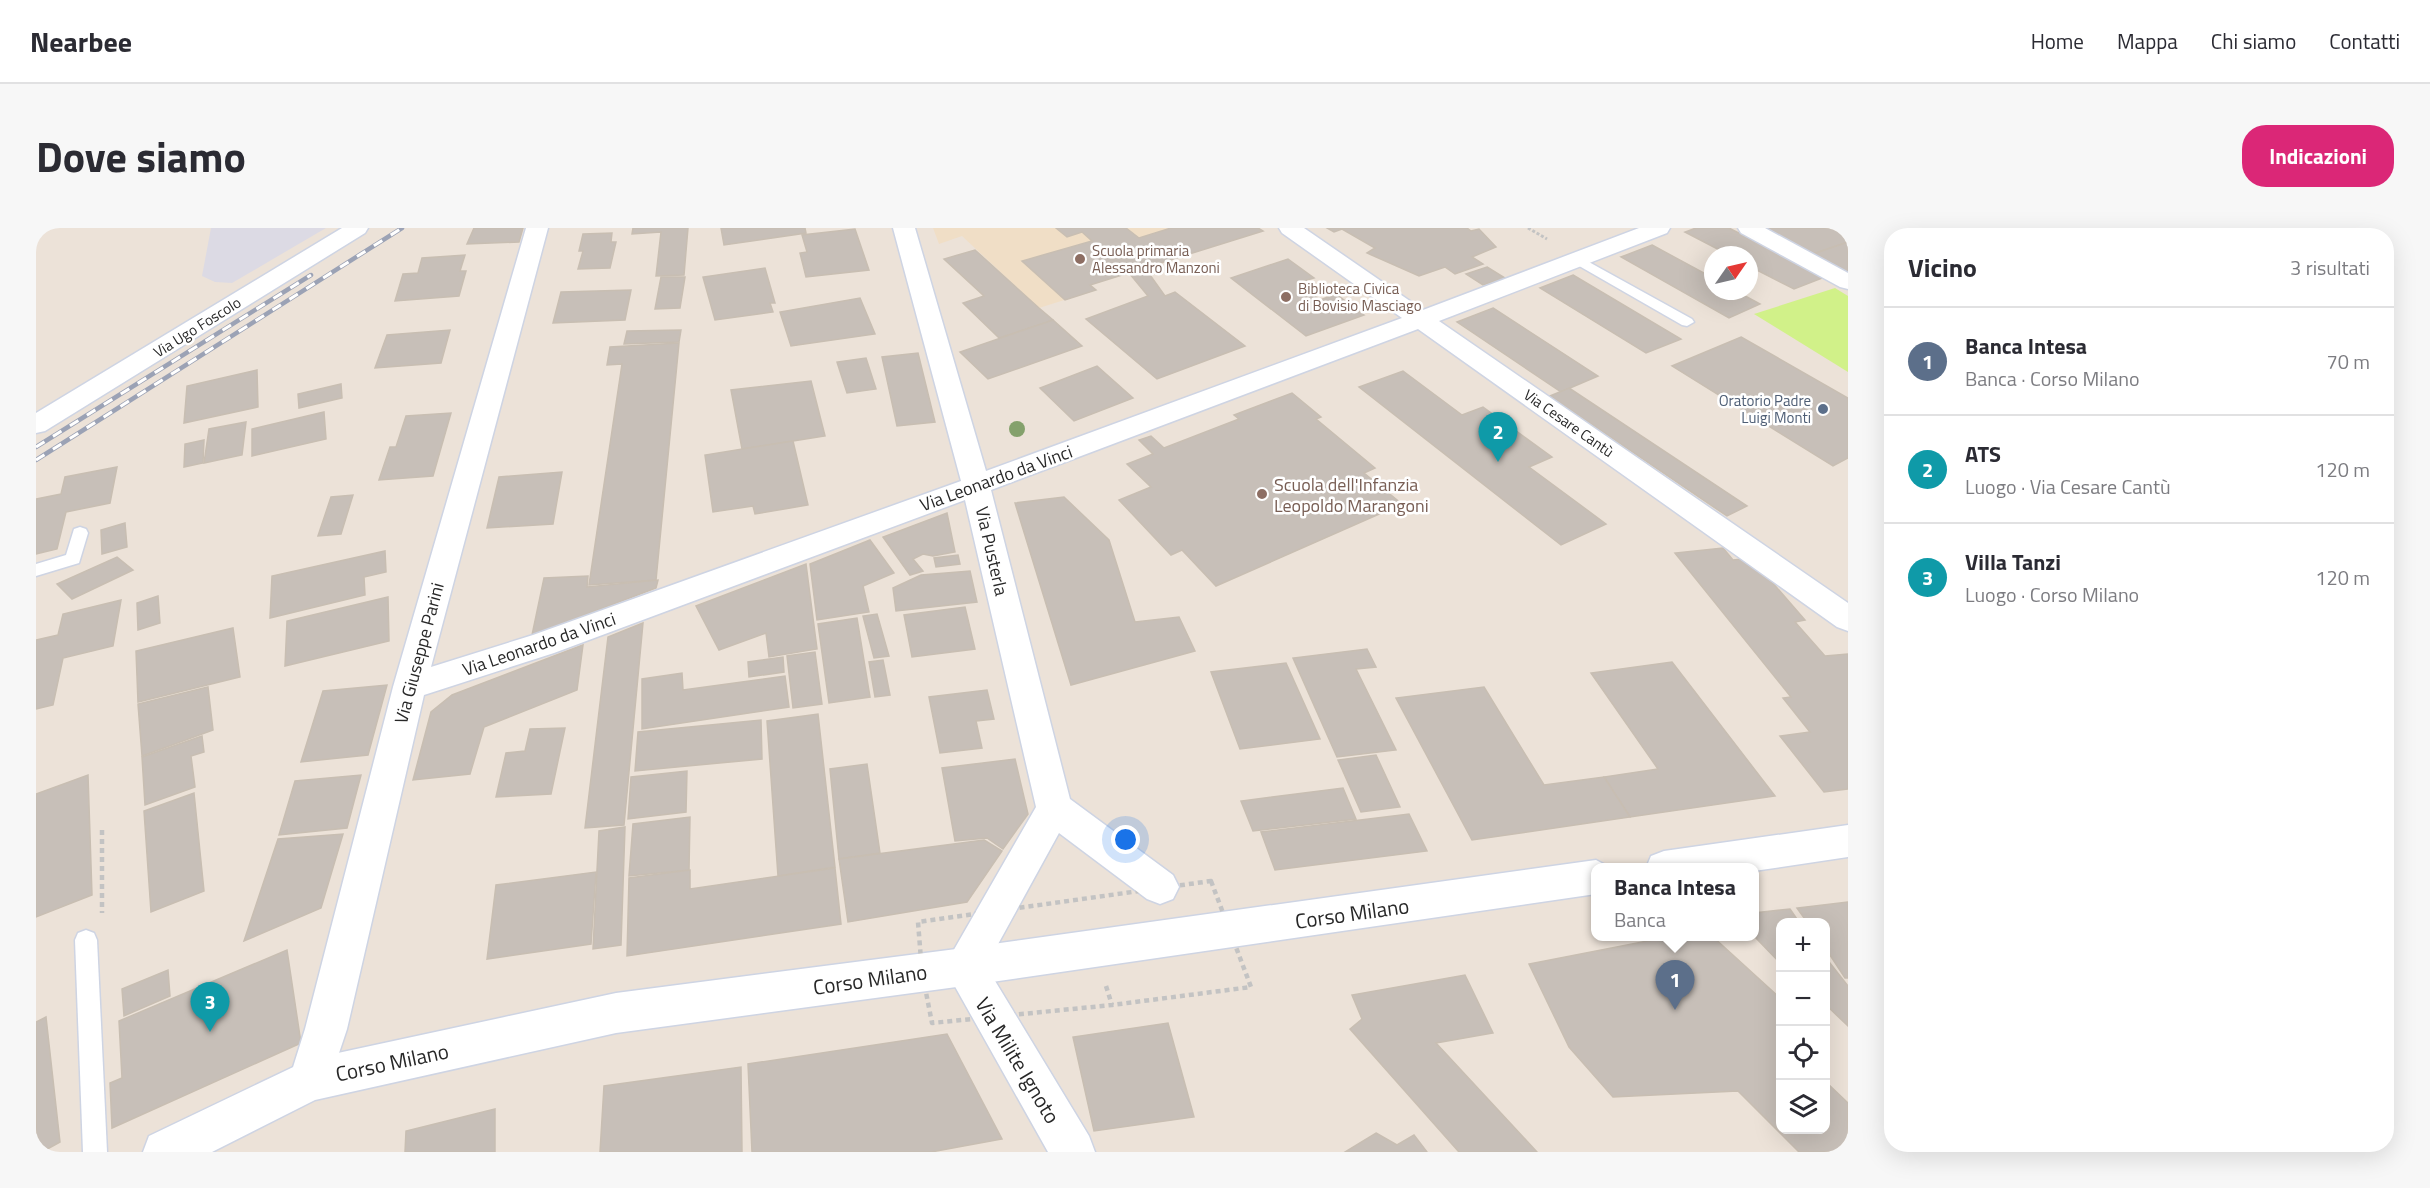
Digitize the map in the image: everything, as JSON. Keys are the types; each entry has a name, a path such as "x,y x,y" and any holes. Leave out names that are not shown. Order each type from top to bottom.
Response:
{"street":[{"name":"Via Ugo Foscolo","path":"36,425 357,228"},
{"name":"Via Giuseppe Parini","path":"310,1080 326,1029 409,687 537,228"},
{"name":"Via Pusterla","path":"904,228 976,485 1054,808"},
{"name":"Via Cesare Cantù","path":"1290,228 1848,619"},
{"name":"Via Leonardo da Vinci","path":"409,687 543,644 1422,320 1659,228"},
{"path":"1749,228 1848,282"},
{"path":"964,967 1054,808 1160,887"},
{"path":"1692,863 1848,841"},
{"name":"Corso Milano","path":"165,1152 310,1080 616,1013 964,967 1591,879"},
{"name":"Via Milite Ignoto","path":"964,967 1073,1152"}],"lane":[{"path":"1578,260 1687,322"},
{"path":"36,570 73,559 80,533"},
{"path":"86,940 95,1152"}],"path":[{"path":"86,940 102,914 102,830"}],"shaded area":[{"path":"211,228 326,228 232,283 215,282 202,276"},
{"name":"Scuola primaria Alessandro Manzoni","path":"933,228 1258,228 1263,231 1091,285 1096,290 1039,308 962,236 939,244"}],"green space":[{"path":"1835,288 1848,296 1848,372 1754,314"}],"building":[{"path":"474,228 523,228 519,242 467,244"},
{"path":"633,228 688,228 684,275 656,276 661,232 632,234"},
{"path":"721,228 805,228 806,233 724,245"},
{"name":"Scuola primaria Alessandro Manzoni","path":"1056,228 1126,228 1139,238 1171,228 1258,228 1263,231 1090,285 1096,290 1065,300 1022,261 1092,241 1082,232 1067,237"},
{"path":"1327,228 1467,228 1471,231 1479,229 1496,247 1472,257 1483,264 1455,274 1445,267 1419,276 1367,253 1375,248 1342,229 1334,232"},
{"path":"1696,228 1729,228 1825,277 1794,289 1758,271 1758,246 1712,246 1685,232"},
{"path":"1763,228 1848,228 1848,242 1813,254"},
{"path":"855,229 869,270 806,277 800,253 807,252 802,235"},
{"path":"612,233 611,242 616,242 610,268 578,269 583,251 579,251 583,234"},
{"path":"1848,242 1848,273 1813,254"},
{"path":"1652,245 1704,273 1704,300 1753,300 1760,304 1729,318 1621,257"},
{"path":"975,250 1053,320 999,338 963,303 984,296 944,259"},
{"path":"465,255 460,271 466,271 459,296 395,301 403,274 418,273 422,258"},
{"name":"Biblioteca Civica di Bovisio Masciago","path":"1288,259 1314,278 1297,283 1320,300 1336,294 1364,315 1306,336 1231,278"},
{"path":"1487,267 1505,278 1483,285 1466,274"},
{"path":"765,268 775,303 770,303 773,312 715,320 703,277"},
{"path":"1145,268 1165,296 1175,292 1245,346 1157,379 1086,319 1148,296 1129,273"},
{"path":"1573,275 1681,339 1646,353 1540,288"},
{"path":"661,277 685,277 680,308 655,309"},
{"path":"631,290 625,320 553,323 561,292"},
{"path":"860,298 875,334 791,346 780,312"},
{"path":"1493,308 1598,376 1561,392 1457,322"},
{"path":"1053,320 1082,346 988,379 960,352"},
{"path":"450,330 441,363 375,368 387,335"},
{"path":"681,330 679,342 624,344 627,331"},
{"path":"1741,337 1848,398 1848,458 1833,466 1672,366"},
{"path":"679,343 656,580 589,585 622,364 607,365 610,347"},
{"path":"918,353 935,422 897,426 882,357"},
{"path":"866,358 876,389 847,393 837,362"},
{"path":"1097,366 1133,398 1074,421 1040,388"},
{"path":"257,370 258,407 184,423 187,386"},
{"path":"1403,371 1462,415 1483,407 1552,457 1529,467 1606,524 1561,545 1359,387"},
{"path":"811,381 825,436 742,449 731,390"},
{"path":"341,384 342,398 299,408 298,394"},
{"path":"1569,388 1747,506 1727,516 1550,396"},
{"name":"Scuola dell'Infanzia Leopoldo Marangoni","path":"1292,393 1321,417 1316,419 1375,468 1364,473 1402,504 1216,586 1182,550 1171,555 1119,500 1151,487 1127,464 1153,454 1139,440 1151,436 1164,448 1239,419 1234,415"},
{"path":"324,412 326,439 252,456 252,429"},
{"path":"451,413 433,476 379,480 390,447 396,447 406,416"},
{"path":"246,422 242,455 204,463 209,429"},
{"path":"204,440 203,463 184,467 185,444"},
{"path":"793,441 808,505 755,514 753,506 713,512 705,455"},
{"path":"117,467 110,503 66,512 57,549 36,554 36,499 61,494 65,477"},
{"path":"562,472 553,524 487,528 499,477"},
{"path":"353,495 341,534 318,536 331,497"},
{"path":"1064,497 1109,540 1135,622 1179,617 1195,651 1071,685 1015,503"},
{"path":"947,513 955,552 933,556 923,554 913,559 923,571 910,575 883,537"},
{"path":"125,523 127,547 102,554 101,530"},
{"path":"870,540 894,573 863,586 869,612 817,620 810,564"},
{"path":"1723,548 1733,560 1751,558 1805,620 1795,622 1825,656 1848,654 1848,789 1824,792 1780,736 1810,732 1783,698 1791,697 1675,553"},
{"path":"385,551 386,572 364,577 365,595 270,618 272,576"},
{"path":"958,555 960,564 936,567 934,558"},
{"path":"117,557 133,570 72,599 57,584"},
{"path":"806,564 817,649 769,657 766,633 719,650 696,606"},
{"path":"970,571 977,602 896,611 893,588 921,575"},
{"path":"588,576 587,587 658,580 656,588 532,635 544,578"},
{"path":"158,596 160,623 138,630 137,603"},
{"path":"388,597 389,641 285,666 287,621"},
{"path":"121,600 113,646 63,658 53,705 36,709 36,640 58,635 63,614"},
{"path":"965,607 975,649 912,657 904,615"},
{"path":"877,614 889,656 874,658 863,616"},
{"path":"857,618 870,697 829,703 818,624"},
{"path":"643,623 624,825 585,828 608,637"},
{"path":"233,628 240,677 138,702 136,651"},
{"path":"583,645 577,690 484,727 470,774 413,780 431,712 452,695"},
{"path":"1367,649 1376,667 1356,669 1396,750 1337,757 1293,658"},
{"path":"815,652 822,704 793,708 787,656"},
{"path":"783,657 784,672 749,677 748,662"},
{"path":"883,660 890,695 875,697 869,662"},
{"path":"1672,662 1775,796 1630,817 1604,777 1658,769 1591,673"},
{"path":"1286,663 1320,739 1240,749 1211,672"},
{"path":"682,673 683,690 785,676 789,707 642,729 642,679"},
{"path":"387,685 368,755 301,762 323,691"},
{"path":"208,687 213,730 142,756 138,704"},
{"path":"1484,687 1544,785 1604,777 1630,817 1472,840 1396,698"},
{"path":"987,690 994,719 976,721 982,748 940,753 929,697"},
{"path":"818,714 835,867 778,876 767,721"},
{"path":"761,720 762,759 635,771 638,732"},
{"path":"565,728 551,794 496,797 506,753 525,751 530,729"},
{"path":"202,736 204,752 191,756 195,787 145,805 142,757"},
{"path":"1376,755 1400,807 1361,812 1338,760"},
{"path":"1015,759 1028,814 1003,849 987,838 955,841 942,768"},
{"path":"867,764 880,853 839,859 830,769"},
{"path":"687,771 686,812 628,819 631,777"},
{"path":"88,775 92,895 36,917 36,794"},
{"path":"361,775 347,828 279,835 295,781"},
{"path":"1343,788 1356,819 1253,831 1241,801"},
{"path":"194,793 204,891 151,912 144,811"},
{"path":"1409,814 1427,851 1275,870 1261,832"},
{"path":"690,817 689,870 629,876 633,824"},
{"path":"625,827 621,945 593,949 599,831"},
{"path":"343,834 321,908 244,941 278,839"},
{"path":"984,840 1002,851 967,902 848,922 839,859"},
{"path":"835,868 841,924 627,956 629,878 690,870 690,889"},
{"path":"596,872 591,944 487,959 496,885"},
{"path":"1848,902 1848,978 1845,978 1830,955 1830,918 1804,918 1797,908"},
{"path":"1790,909 1796,918 1776,918 1776,959 1759,941 1759,912"},
{"path":"1647,941 1717,941 1776,994 1776,1129 1738,1091 1613,1097 1569,1047 1529,964"},
{"path":"287,950 301,1043 112,1128 110,1083 122,1078 119,1021"},
{"path":"1830,963 1848,986 1848,1026 1830,1009"},
{"path":"168,970 170,996 124,1016 122,989"},
{"path":"1465,975 1493,1033 1436,1043 1537,1152 1459,1152 1350,1029 1362,1019 1352,995"},
{"path":"46,1017 60,1142 42,1152 36,1152 36,1022"},
{"path":"1168,1023 1194,1117 1094,1131 1073,1037"},
{"path":"947,1034 1002,1139 931,1152 752,1152 748,1064"},
{"path":"741,1067 742,1152 600,1152 604,1086"},
{"path":"1830,1086 1848,1103 1848,1152 1799,1152 1781,1134 1830,1134"},
{"path":"495,1109 495,1152 405,1152 406,1131"},
{"path":"1376,1133 1397,1145 1414,1135 1427,1152 1345,1152"}],"railway":[{"path":"36,460 402,228"},
{"path":"36,447 311,275"}],"place":[{"name":"Scuola primaria Alessandro Manzoni","path":"1080,259"},
{"name":"Biblioteca Civica di Bovisio Masciago","path":"1286,297"},
{"name":"Oratorio Padre Luigi Monti","path":"1823,409"},
{"name":"ATS","path":"1498,462"},
{"name":"Scuola dell'Infanzia Leopoldo Marangoni","path":"1262,494"},
{"name":"Banca Intesa","path":"1675,1010"},
{"name":"Villa Tanzi","path":"210,1032"}]}
